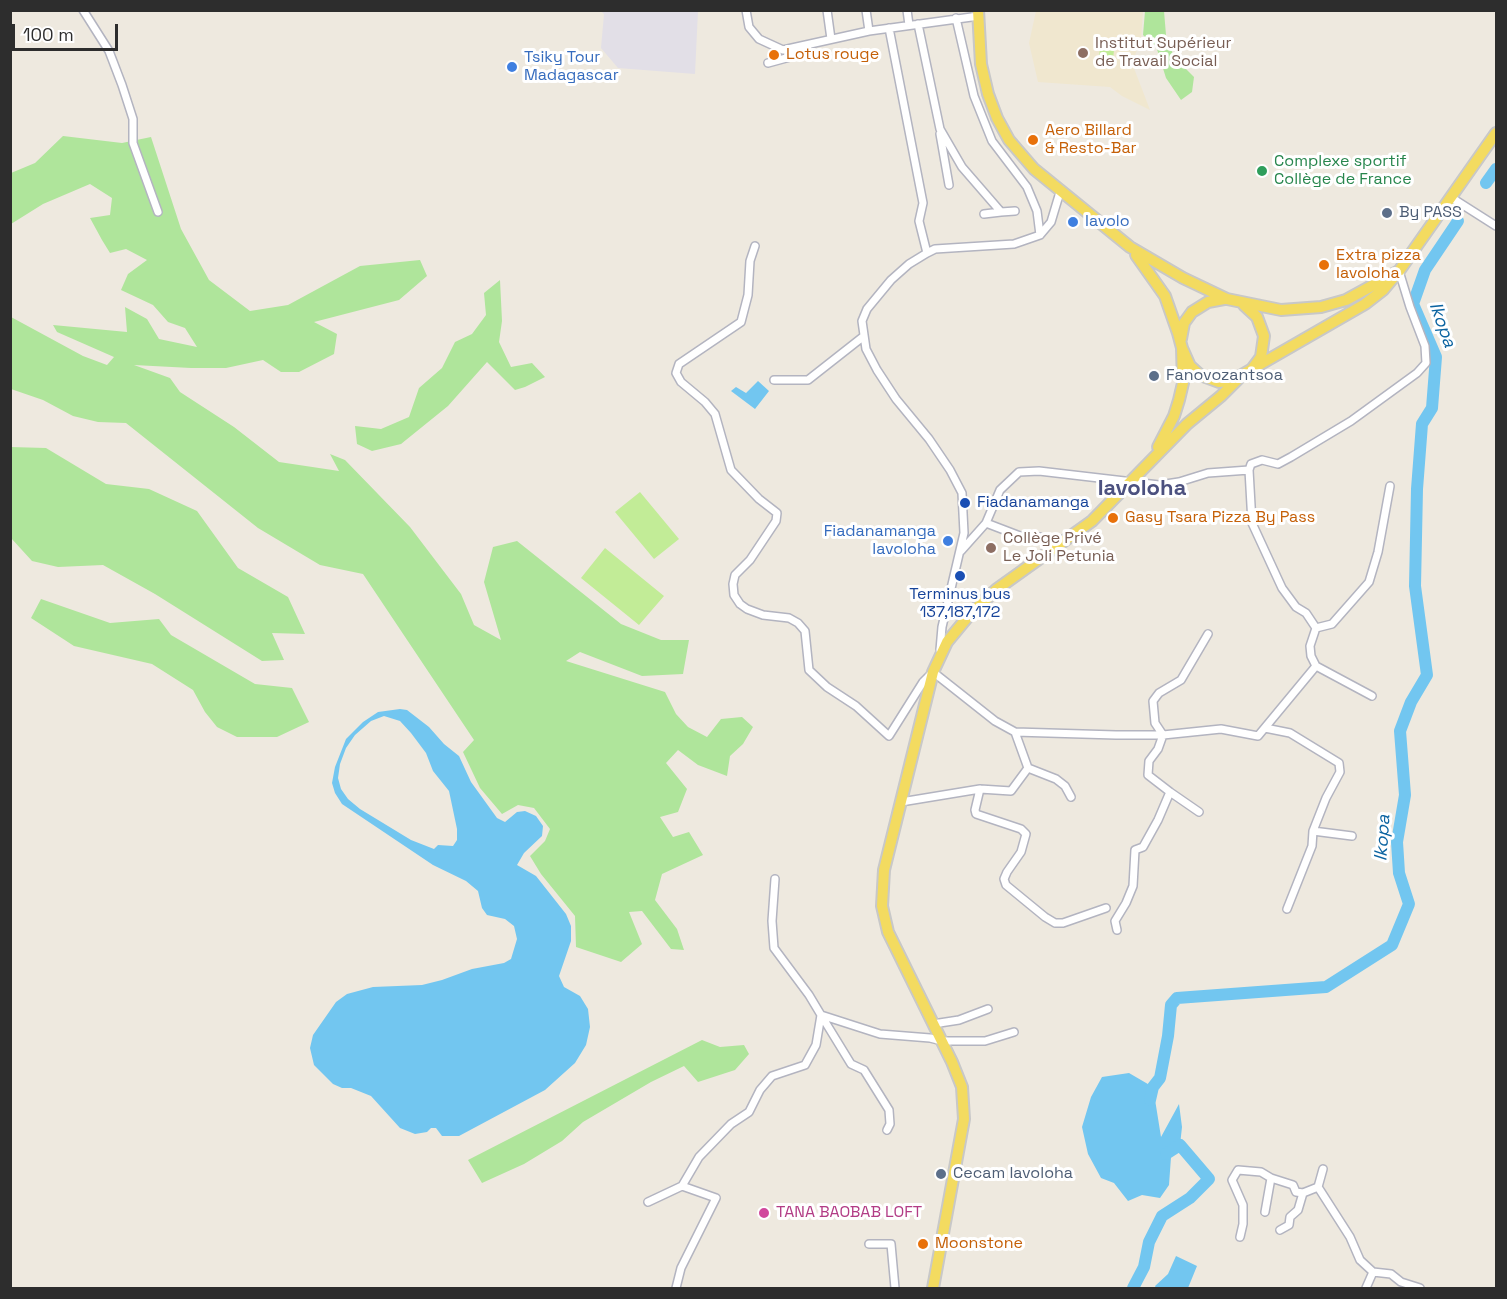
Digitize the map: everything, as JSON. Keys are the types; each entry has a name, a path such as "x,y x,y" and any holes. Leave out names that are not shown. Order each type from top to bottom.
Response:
{"main road":[{"path":"979,13 981,64 988,94 1009,140 1022,157 1060,192 1130,248 1174,274 1227,299 1281,310 1322,307 1346,300 1399,271"},
{"path":"1130,248 1165,296 1190,366 1206,378 1219,382 1243,376 1365,304 1383,290 1497,133"},
{"path":"1136,477 1163,440 1177,408 1183,383 1181,345 1185,323 1196,308 1208,302 1227,299"},
{"path":"933,1288 964,1119 962,1087 942,1041 893,944 884,919 882,882 933,672 940,655 962,622 997,589 1092,521 1187,424 1243,376 1260,357 1264,336 1257,317 1241,303"}],"street":[{"path":"83,10 109,51 122,85 133,119 133,143 158,212"},
{"path":"746,10 749,27 759,39 783,50 869,31 979,13"},
{"path":"827,10 831,39"},
{"path":"866,10 869,31"},
{"path":"907,10 909,25"},
{"path":"946,10 947,19"},
{"path":"956,18 974,96 992,141 1027,187 1037,211 1040,235"},
{"path":"918,24 949,185"},
{"path":"889,28 923,203 919,221 927,253"},
{"path":"768,63 790,57 807,45"},
{"path":"939,129 962,166 1001,212"},
{"path":"940,655 942,627 964,533 961,492 950,470 929,439 896,399 877,370 867,349 862,321 867,309 891,280 909,264 935,249 1014,244 1040,235 1051,222 1060,192"},
{"path":"1452,198 1497,226"},
{"path":"984,214 1015,211"},
{"path":"755,246 750,261 748,295 741,322 679,364 676,373 681,382 705,402 715,414 731,470 759,499 777,513 776,521 750,560 735,575 734,595 747,609 763,615 789,618 798,623 805,631 809,670 827,687 856,706 890,736 922,682 933,672 995,721 1015,732 1163,735 1221,729 1258,736 1316,666"},
{"path":"1316,628 1306,613 1296,607 1282,588 1252,524 1249,470 1251,464 1262,460 1278,464 1292,457 1351,421 1417,373 1426,363 1425,345 1399,271"},
{"path":"774,380 808,380 864,336"},
{"path":"960,553 986,523 1000,490 1019,472 1039,471 1136,477 1159,485 1179,482 1208,473 1249,470"},
{"path":"1316,628 1332,624 1369,582 1378,552 1390,486"},
{"path":"986,523 1020,536 1040,537"},
{"path":"1316,628 1310,646 1311,656 1316,666 1372,696"},
{"path":"1163,735 1155,723 1152,701 1159,693 1181,680 1208,634"},
{"path":"1265,728 1290,733 1339,764 1340,772 1326,798 1314,831 1312,846 1287,909"},
{"path":"1015,732 1028,768"},
{"path":"1163,735 1158,749 1149,761 1148,775 1198,812"},
{"path":"901,802 980,789 1011,791 1028,768"},
{"path":"1028,768 1056,778 1065,786 1071,797"},
{"path":"980,789 976,814 1021,830 1026,834 1021,852 1004,879 1006,885 1055,923 1063,923 1107,908"},
{"path":"1117,930 1115,921 1133,886 1135,850 1143,848 1170,792"},
{"path":"1314,831 1352,836"},
{"path":"775,879 772,921 774,948 809,994 851,1064 864,1070 888,1110 890,1124 887,1130"},
{"path":"933,1024 959,1020 988,1009"},
{"path":"821,1015 880,1034 942,1041 985,1041 1014,1032"},
{"path":"648,1202 682,1186 699,1157 731,1124 749,1112 760,1090 772,1076 805,1065 816,1045 821,1015"},
{"path":"1323,1169 1318,1187 1350,1237 1360,1260 1373,1272 1391,1274 1401,1282 1420,1288"},
{"path":"1240,1237 1243,1205 1232,1180 1238,1170 1261,1172 1293,1185 1296,1192 1303,1193 1318,1187"},
{"path":"1265,1212 1271,1178"},
{"path":"676,1288 681,1268 716,1198 682,1186"},
{"path":"1280,1230 1289,1225 1290,1217 1299,1210 1303,1193"},
{"path":"869,1244 891,1244 895,1288"},
{"path":"1366,1288 1373,1272"}],"shaded area":[{"path":"601,11 698,11 695,74 618,68 601,48 604,14"},
{"name":"Institut Supérieur de Travail Social","path":"1036,11 1143,11 1141,40 1132,63 1150,110 1122,96 1110,87 1038,82 1029,43"}],"green space":[{"path":"1145,11 1164,11 1166,35 1174,57 1194,77 1192,92 1181,100 1166,78 1156,46 1143,35"},
{"path":"1101,39 1115,41 1112,68 1098,66"},
{"path":"63,136 122,143 151,137 181,229 209,280 250,311 288,305 360,266 420,260 427,276 399,300 314,322 337,334 334,354 299,372 281,372 263,360 226,368 134,365 170,378 180,392 234,427 279,462 339,471 330,454 345,460 410,527 461,594 474,625 501,640 484,582 493,547 517,541 621,624 661,640 689,640 683,674 642,676 580,652 566,661 665,692 676,714 688,727 707,737 721,719 742,717 753,727 743,744 730,756 727,776 698,765 678,750 666,763 687,789 678,812 660,817 673,837 689,832 703,855 662,874 655,900 677,929 684,950 671,949 642,911 629,912 642,944 621,962 576,947 575,916 541,874 530,856 545,841 550,829 534,808 518,805 502,814 480,788 463,752 474,740 363,574 320,565 258,528 126,423 98,422 73,416 43,400 11,389 11,317 83,356 107,365 114,357 57,332 53,325 127,332 125,307 147,319 159,339 197,347 185,328 168,322 153,305 121,290 128,274 147,260 126,249 110,253 102,240 90,218 110,215 112,198 90,184 43,204 11,224 11,173 35,163"},
{"path":"500,280 502,321 499,342 511,367 532,363 545,377 515,390 487,362 448,406 401,444 372,451 357,444 355,426 381,429 409,417 419,388 442,368 455,342 472,334 486,315 484,293"},
{"path":"10,447 46,448 106,484 149,489 197,511 238,568 288,597 305,634 272,633 284,660 262,661 155,594 103,565 58,567 32,561 11,538"},
{"path":"640,492 679,539 654,559 615,512"},
{"path":"605,548 664,596 639,625 581,578"},
{"path":"41,599 110,623 159,619 171,635 255,684 292,688 309,722 277,737 237,737 217,727 205,712 193,690 152,664 74,646 31,618"},
{"path":"702,1040 720,1047 744,1045 749,1054 735,1070 698,1082 684,1066 651,1082 583,1122 562,1141 524,1164 482,1183 468,1160"}],"water":[{"path":"758,381 769,391 755,409 731,391 736,387 746,393"},
{"path":"407,710 429,727 459,756 471,782 497,818 505,822 517,812 525,811 536,816 543,826 542,836 524,853 517,865 536,876 566,914 571,926 571,941 559,976 564,987 580,996 588,1009 590,1027 586,1045 575,1063 545,1090 459,1136 442,1136 436,1128 415,1134 400,1128 371,1096 333,1084 314,1065 310,1048 313,1035 336,1002 347,994 373,987 422,985 472,969 504,963 511,959 517,939 514,926 505,919 487,915 482,908 478,891 466,881 433,865 342,804 335,793 332,783 335,767 346,739 363,722 378,712","holes":["384,716 400,721 426,753 433,771 449,791 457,829 457,840 453,846 438,845 434,849 411,840 360,809 348,799 341,789 338,778 340,764 346,748 355,735 371,721"]},
{"path":"1129,1073 1153,1087 1161,1137 1179,1104 1182,1127 1180,1145 1171,1157 1169,1185 1160,1198 1142,1195 1128,1201 1114,1183 1101,1178 1088,1154 1082,1127 1091,1097 1102,1077"},
{"path":"1176,1256 1197,1266 1188,1288 1156,1288 1155,1286 1168,1274"}],"waterway":[{"name":"Ikopa","path":"1486,183 1496,169"},
{"name":"Ikopa","path":"1150,1100 1153,1087 1160,1078 1171,1005 1177,998 1326,987 1392,945 1409,904 1399,873 1397,842 1405,795 1400,731 1411,702 1427,675 1415,586 1417,489 1422,424 1432,408 1436,357 1413,304 1425,270 1458,221"},
{"name":"Ikopa","path":"1133,1288 1144,1267 1149,1242 1162,1216 1190,1198 1209,1179 1180,1145 1166,1154"}],"place":[{"name":"Institut Supérieur de Travail Social","path":"1083,53"},
{"name":"Lotus rouge","path":"774,55"},
{"name":"Tsiky Tour Madagascar","path":"512,67"},
{"name":"Aero Billard & Resto-Bar","path":"1033,140"},
{"name":"Complexe sportif Collège de France","path":"1262,171"},
{"name":"By PASS","path":"1387,213"},
{"name":"Iavolo","path":"1073,222"},
{"name":"Extra pizza Iavoloha","path":"1324,265"},
{"name":"Fanovozantsoa","path":"1154,376"},
{"name":"Fiadanamanga","path":"965,503"},
{"name":"Gasy Tsara Pizza By Pass","path":"1113,518"},
{"name":"Fiadanamanga Iavoloha","path":"948,541"},
{"name":"Collège Privé Le Joli Petunia","path":"991,548"},
{"name":"Terminus bus 137,187,172","path":"960,576"},
{"name":"Cecam Iavoloha","path":"941,1174"},
{"name":"TANA BAOBAB LOFT","path":"764,1213"},
{"name":"Moonstone","path":"923,1244"}],"district":[{"name":"Iavoloha","path":"1142,489"}]}
